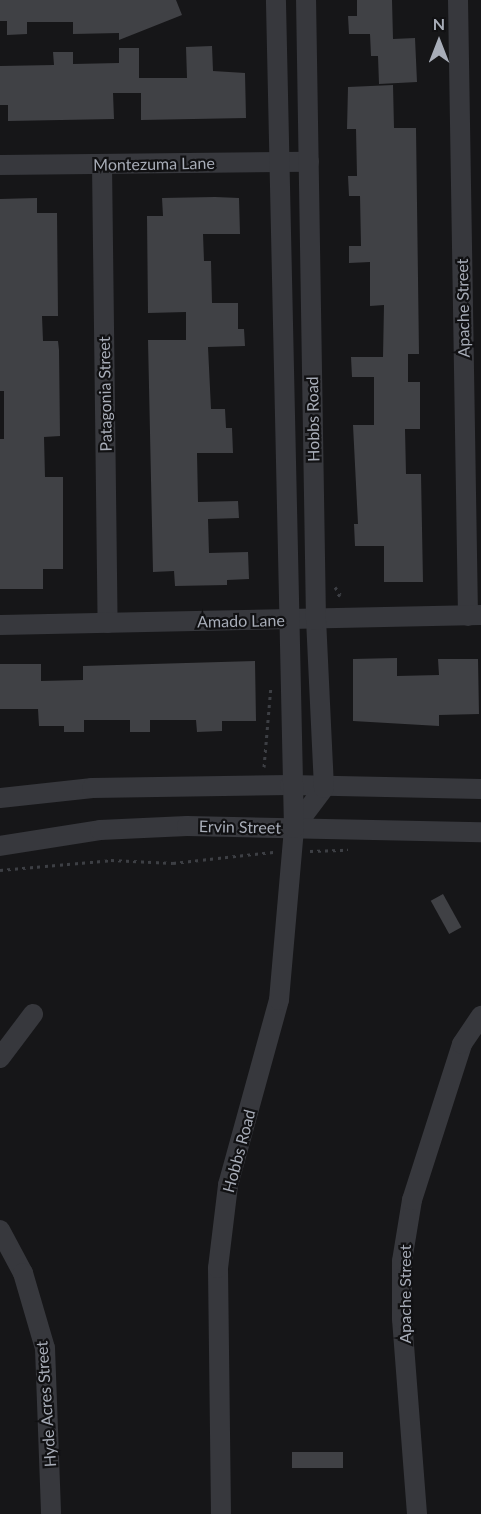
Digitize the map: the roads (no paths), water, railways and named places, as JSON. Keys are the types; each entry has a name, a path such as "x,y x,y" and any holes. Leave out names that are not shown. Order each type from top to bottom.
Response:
{"street":[{"name":"Hobbs Road","path":"221,1514 218,1268 228,1185 279,1000 294,828 290,785 290,621 276,0"},
{"name":"Hobbs Road","path":"306,0 316,620 324,788"},
{"name":"Apache Street","path":"458,0 474,616"},
{"name":"Montezuma Lane","path":"0,165 309,162"},
{"name":"Patagonia Street","path":"102,165 108,622"},
{"name":"Amado Lane","path":"0,624 290,621 474,616"},
{"path":"0,798 92,788 290,785 324,788 481,789"},
{"path":"294,828 324,788"},
{"name":"Ervin Street","path":"0,846 100,830 294,828 481,832"},
{"path":"0,1059 33,1014"},
{"name":"Apache Street","path":"417,1514 402,1319 402,1261 412,1200 462,1044 481,1016"},
{"name":"Hyde Acres Street","path":"0,1230 23,1273 45,1348 51,1514"}]}
